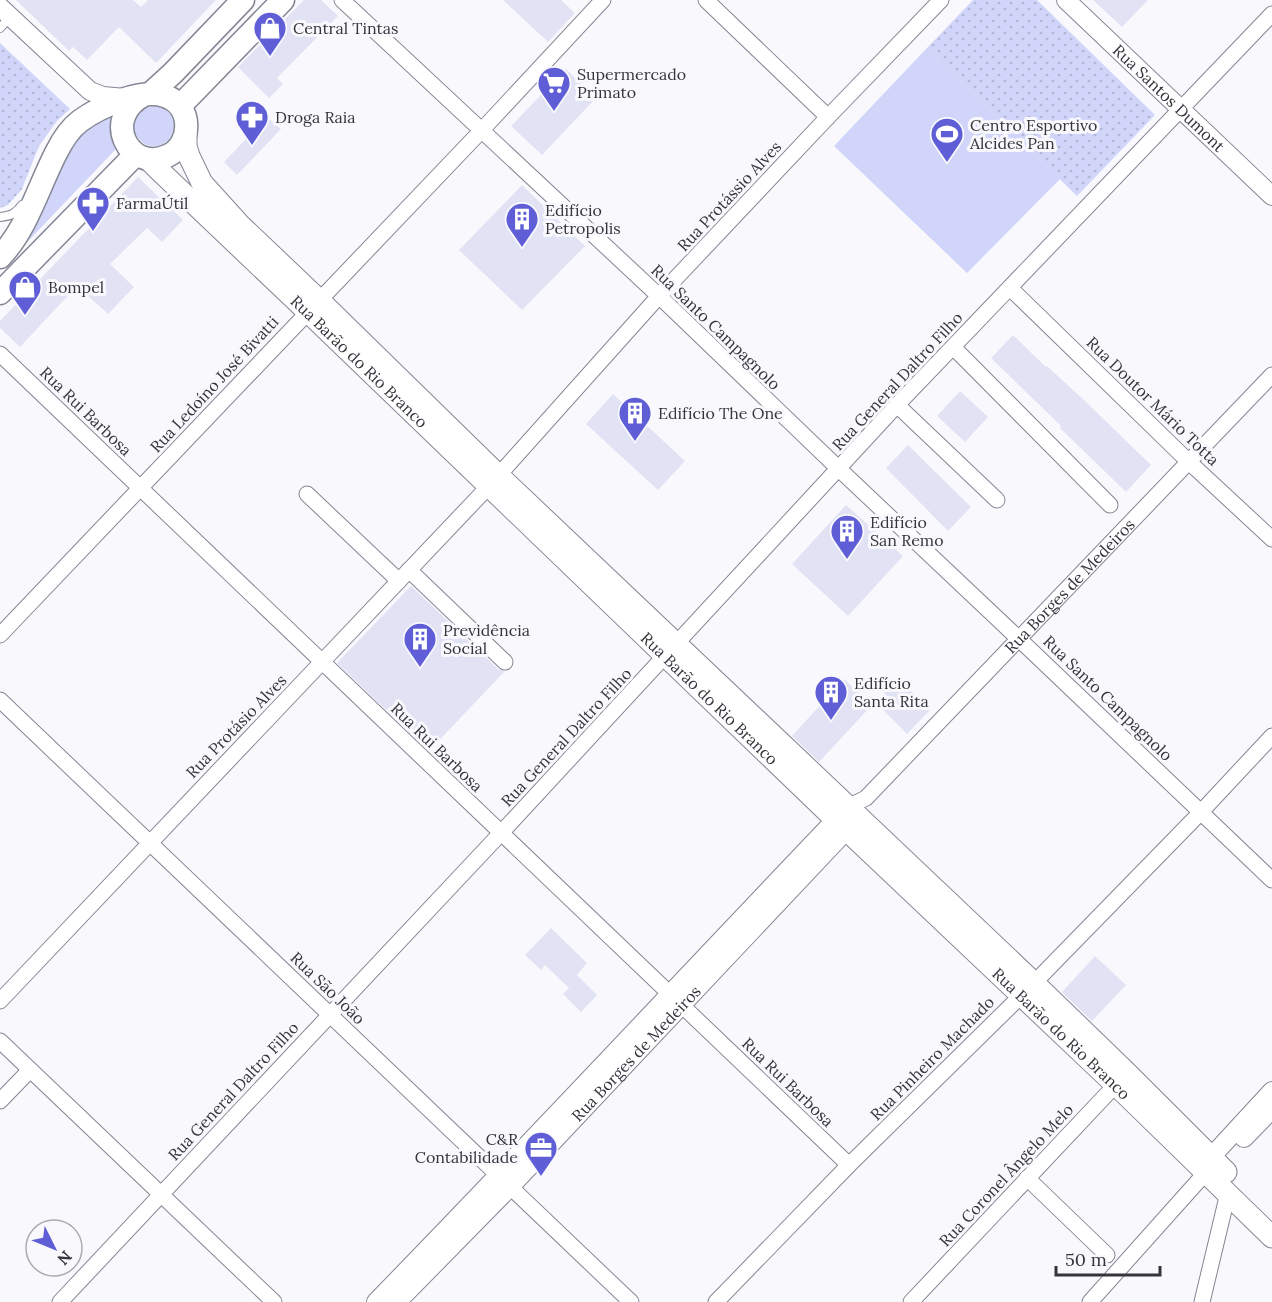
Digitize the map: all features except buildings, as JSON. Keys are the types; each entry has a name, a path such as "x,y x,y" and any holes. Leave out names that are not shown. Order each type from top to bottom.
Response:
{"main road":[{"path":"0,257 10,247 24,222 45,173 66,135 79,122 98,110 140,96 164,95 170,98 180,106 187,123 182,142 176,150 158,159 142,156 126,144 122,135 123,115 135,100 140,96 173,73 243,0"},
{"path":"180,106 283,0"},
{"name":"Rua Barão do Rio Branco","path":"186,132 189,156 202,183 313,306"},
{"path":"0,294 142,156"},
{"name":"Rua Barão do Rio Branco","path":"142,156 313,306 670,650 851,814 1272,1230"},
{"name":"Rua Barão do Rio Branco","path":"1208,1169 1228,1193 1272,1230"}],"street":[{"name":"Rua Santo Campagnolo","path":"342,0 659,296 839,470 1272,880"},
{"name":"Rua Ledoíno José Bivatti","path":"0,635 603,0"},
{"path":"706,0 828,117"},
{"name":"Rua Protássio Alves","path":"494,480 659,296 941,0"},
{"name":"Rua Santos Dumont","path":"1066,0 1272,196"},
{"name":"Rua General Daltro Filho","path":"60,1302 501,833 897,405 1272,14"},
{"path":"3,18 90,90 103,96 140,96"},
{"name":"Rua Doutor Mário Totta","path":"1010,288 1189,462 1272,539"},
{"path":"953,347 1110,505"},
{"name":"Rua Rui Barbosa","path":"0,354 849,1165"},
{"name":"Rua Borges de Medeiros","path":"398,1302 504,1181 851,814 1272,375"},
{"path":"897,405 997,500"},
{"name":"Rua Protásio Alves","path":"0,1001 494,480"},
{"path":"307,494 505,662"},
{"name":"Rua São João","path":"0,700 631,1302"},
{"name":"Rua Pinheiro Machado","path":"716,1302 849,1165 1028,990 1272,736"},
{"path":"0,1041 274,1302"},
{"path":"0,1101 30,1070"},
{"name":"Rua Coronel Ângelo Melo","path":"911,1302 1121,1079"},
{"path":"1090,1302 1208,1169 1272,1091"},
{"path":"1208,1169 1272,1109"},
{"path":"1027,1178 1107,1255"},
{"path":"376,1302 504,1181"},
{"path":"1202,1302 1228,1193"}],"lane":[{"path":"0,217 18,212 66,135"}],"shaded area":[{"path":"973,0 1037,0 1155,115 1077,196 926,49"},
{"path":"0,43 70,109 57,121 39,146 22,189 8,205 0,208"},
{"name":"Centro Esportivo Alcides Pan","path":"926,49 1060,179 967,273 834,146"},
{"path":"154,106 162,107 168,112 173,118 173,134 168,140 162,145 154,146 146,145 140,140 135,134 134,126 135,118 140,112 146,107"},
{"path":"113,112 110,131 116,149 11,259 63,154 87,126"}],"place":[{"name":"Central Tintas","path":"270,57"},
{"name":"Supermercado Primato","path":"554,112"},
{"name":"Droga Raia","path":"252,146"},
{"name":"Centro Esportivo Alcides Pan","path":"947,163"},
{"name":"FarmaÚtil","path":"93,232"},
{"name":"Edifício Petropolis","path":"522,248"},
{"name":"Bompel","path":"25,316"},
{"name":"Edifício The One","path":"635,442"},
{"name":"Edifício San Remo","path":"847,560"},
{"name":"Previdência Social","path":"420,668"},
{"name":"Edifício Santa Rita","path":"831,721"},
{"name":"C&R Contabilidade","path":"541,1177"}]}
